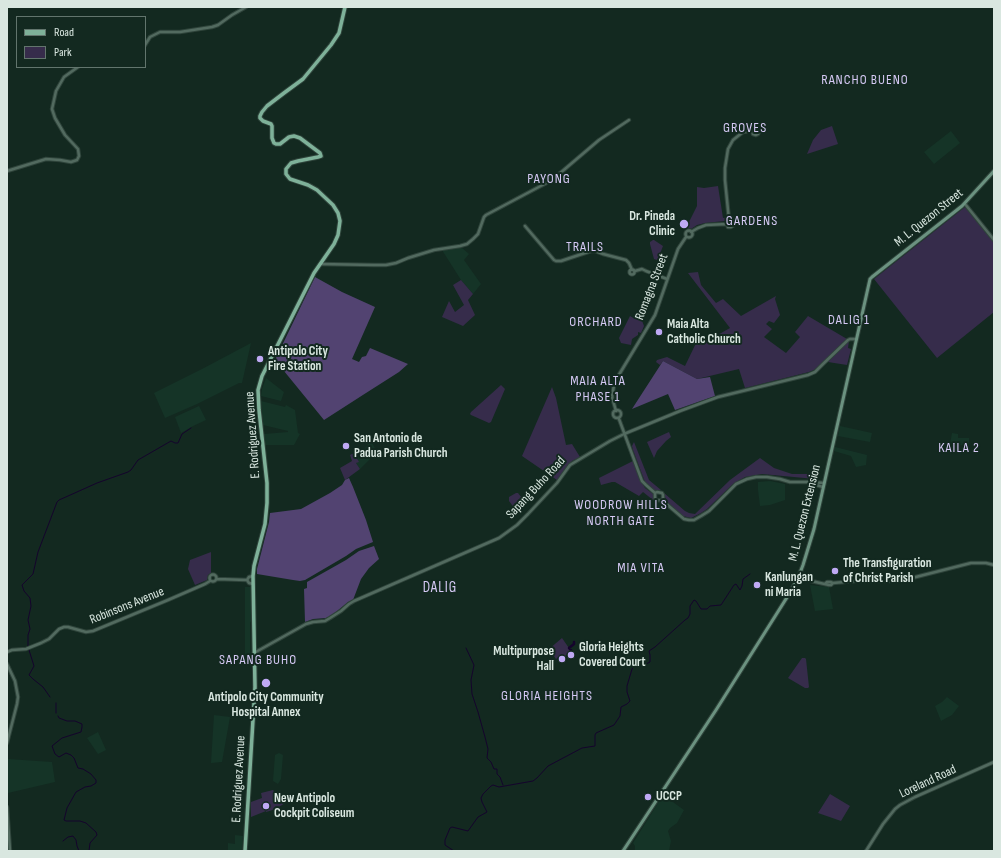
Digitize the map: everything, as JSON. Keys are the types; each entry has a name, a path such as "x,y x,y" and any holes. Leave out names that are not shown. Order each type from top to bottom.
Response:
{"main road":[{"name":"E. Rodriguez Avenue","path":"245,851 254,698 253,576 265,524 267,503 267,483 258,388 262,376 314,273 330,250 338,235 340,221 338,213 333,205 317,190 308,185 290,179 286,174 288,167 291,164 316,158 321,154 300,138 294,136 289,137 280,144 274,143 271,124 263,122 260,116 268,106 303,79 331,45 339,33 345,7"},
{"name":"M. L. Quezon Street","path":"872,277 965,204 994,172"},
{"name":"M. L. Quezon Extension","path":"623,851 720,703 798,578 814,529 870,279 872,277"}],"street":[{"path":"146,43 150,37 160,32 180,32 218,25 246,7"},
{"path":"7,171 46,159 71,162 77,160 79,156 78,149 65,135 55,118 52,109 56,91 64,77 77,68"},
{"path":"320,264 386,265 434,250 467,244 478,234 486,215 552,180 599,140 628,120"},
{"path":"726,224 729,220 725,180 728,149 737,136 743,132 752,131"},
{"path":"965,204 994,240"},
{"path":"691,232 691,237 686,237 686,232 691,232 706,225 726,224 730,227 734,225 733,221 729,220"},
{"path":"525,226 556,261 561,261 595,250 603,254 626,260 630,263 633,271 642,270 667,279"},
{"name":"Romagna Street","path":"616,411 612,397 614,385 655,315 678,249 686,237"},
{"name":"Sapang Buho Road","path":"254,653 300,627 330,618 354,601 500,538 528,514 557,483 570,465 610,441 680,411 718,397 808,375 814,372 848,340 856,340"},
{"path":"619,418 614,417 614,413 618,410 621,413 621,417 619,418 624,434 642,481 655,493 656,500 663,501 684,519 694,520 709,511 736,484 747,479 767,477 790,482 824,483"},
{"path":"809,482 823,488"},
{"path":"655,493 662,493 663,501"},
{"path":"798,578 825,584 827,582 831,582 833,584 855,581 897,581 971,563 986,563 994,565"},
{"path":"217,579 215,576 211,575 209,578 212,582 215,582 217,579 247,580 249,583 253,584"},
{"path":"247,580 248,577 253,576"},
{"name":"Robinsons Avenue","path":"7,652 26,649 49,639 59,629 64,627 86,632 94,631 210,581"},
{"path":"7,664 15,681 18,697 18,704 7,743"},
{"name":"Loreland Road","path":"866,851 883,824 900,805 994,762"},
{"path":"7,807 10,851"}],"shaded area":[{"path":"951,131 960,143 934,164 924,152"},
{"path":"461,247 469,254 464,260 481,284 473,294 461,280 442,250"},
{"path":"315,277 342,292 375,307 352,359 359,362 362,357 366,356 370,348 408,364 399,372 324,420 275,360"},
{"path":"251,343 242,383 239,383 165,418 154,393"},
{"path":"663,361 697,379 710,377 715,396 675,410 668,394 632,409"},
{"path":"266,378 284,392 281,401 261,396"},
{"path":"261,401 285,407 286,405 295,410 298,433 300,434 294,445 265,445 264,434 288,431 263,425"},
{"path":"199,406 206,420 181,433 175,417"},
{"path":"840,426 872,433 870,442 838,436"},
{"path":"952,433 958,434 958,438 969,438 969,445 950,444"},
{"path":"371,441 377,452 360,469 356,463 358,461 354,453 365,448"},
{"path":"835,447 867,455 866,465 856,467 851,456 834,451"},
{"path":"349,478 373,542 356,549 305,580 300,581 257,574 270,513 301,509 330,493"},
{"path":"770,481 785,484 785,500 770,505 760,506 758,482"},
{"path":"374,546 379,559 369,568 361,579 353,600 348,602 331,616 305,622 304,589 307,588 307,582 359,551"},
{"path":"810,585 829,587 833,609 815,611"},
{"path":"245,587 251,587 251,621 250,654 245,655"},
{"path":"947,697 959,706 952,715 941,721 935,706"},
{"path":"214,715 230,717 222,762 211,763"},
{"path":"98,732 106,750 98,754 87,738"},
{"path":"279,753 283,755 281,779 278,784 273,781 275,755"},
{"path":"8,759 52,762 55,782 8,793"},
{"path":"663,795 684,810 677,823 668,831 671,841 669,851 635,851 635,846 633,843"},
{"path":"235,835 243,836 242,851 228,851 228,843 235,844"}],"green space":[{"path":"832,126 838,144 807,154 813,140 821,130"},
{"path":"718,186 723,218 728,217 725,221 705,223 697,225 691,229 687,229 686,228 697,206 697,187 704,188"},
{"path":"965,207 994,242 994,312 937,358 874,279"},
{"path":"653,240 663,246 657,260 654,259 650,244"},
{"path":"698,272 701,285 716,303 723,299 741,316 776,296 775,299 780,315 774,323 769,321 766,324 772,329 764,337 786,353 800,337 795,332 808,316 847,339 814,370 745,388 739,369 697,379 663,361 660,365 656,362 657,360 667,357 685,366 698,339 716,342 714,337 730,328 688,273"},
{"path":"461,280 473,294 468,300 475,315 463,326 442,317 449,301 455,312 464,305 453,285"},
{"path":"630,316 635,319 641,318 644,326 641,333 638,332 638,335 632,339 631,345 621,343 619,338"},
{"path":"849,341 848,348 851,349 847,365 828,362 840,349"},
{"path":"501,385 505,389 491,422 489,423 470,414 471,412"},
{"path":"552,387 556,398 566,445 572,444 580,457 572,461 557,480 522,456"},
{"path":"669,432 671,437 657,451 654,458 647,442"},
{"path":"634,442 649,480 661,490 654,490 645,482 633,450 632,446"},
{"path":"354,453 359,462 356,463 360,469 345,480 340,468 352,461 350,455"},
{"path":"760,458 774,468 792,474 812,474 815,479 762,474 745,477 733,484 707,509 691,518 683,516 666,501 664,493 685,511 695,514 730,480"},
{"path":"633,461 645,488 653,494 653,500 643,492 639,496 615,482 601,485 599,478"},
{"path":"518,493 525,502 520,506 519,510 515,509 509,501 509,497"},
{"path":"211,552 211,573 208,575 207,580 195,585 188,569 190,560"},
{"path":"562,638 571,651 564,657 562,654 556,659 549,649"},
{"path":"802,658 806,659 808,688 805,688 788,678"},
{"name":"New Antipolo Cockpit Coliseum","path":"273,790 285,803 276,809 251,817 251,802 262,798 261,793"},
{"path":"830,794 850,806 841,821 818,813"}],"waterway":[{"path":"28,647 28,635 30,629 28,620 31,606 30,598 24,591 22,585 33,574 38,552 57,502 97,483 128,472 138,460 171,441 178,443 182,434 191,428"},
{"path":"454,851 445,845 445,840 450,828 452,827 468,831 478,817 487,812 481,798 491,786 493,785 499,787 533,781 548,766 582,748 595,746 596,733 614,725 620,716 621,707 630,701 627,686 632,669 635,665 644,665 650,662 649,651 688,618 690,614 690,606 694,600 701,609 721,605 734,585 736,584 740,590 743,579 750,574"},
{"path":"571,650 569,648 574,644 574,642"},
{"path":"466,648 474,665 471,680 472,694 488,749 487,758 491,762 494,769 497,769 497,774 503,785"},
{"path":"29,650 34,666 29,675 43,687 50,697"},
{"path":"56,703 56,713"},
{"path":"58,716 59,718 67,721 75,721 82,724 82,727 81,732 62,738 52,746 55,754 59,757 66,753 71,755 74,758 78,768 91,774 96,780 96,783 76,792 67,808 64,820 86,823 96,832 97,835 90,843 89,851"},
{"path":"63,841 68,837 73,836 76,840 79,851"}],"place":[{"name":"Dr. Pineda Clinic","path":"684,224"},
{"name":"Maia Alta Catholic Church","path":"659,332"},
{"name":"Antipolo City Fire Station","path":"260,359"},
{"name":"San Antonio de Padua Parish Church","path":"346,446"},
{"name":"The Transfiguration of Christ Parish","path":"835,571"},
{"name":"Kanlungan ni Maria","path":"757,585"},
{"name":"Gloria Heights Covered Court","path":"571,655"},
{"name":"Multipurpose Hall","path":"562,659"},
{"name":"Antipolo City Community Hospital Annex","path":"266,683"},
{"name":"UCCP","path":"648,797"},
{"name":"New Antipolo Cockpit Coliseum","path":"266,806"}],"district":[{"name":"RANCHO BUENO","path":"865,80"},
{"name":"GROVES","path":"745,128"},
{"name":"PAYONG","path":"549,179"},
{"name":"GARDENS","path":"752,221"},
{"name":"TRAILS","path":"585,247"},
{"name":"DALIG 1","path":"849,320"},
{"name":"ORCHARD","path":"596,322"},
{"name":"MAIA ALTA PHASE 1","path":"598,390"},
{"name":"KAILA 2","path":"959,448"},
{"name":"WOODROW HILLS NORTH GATE","path":"621,514"},
{"name":"MIA VITA","path":"641,568"},
{"name":"DALIG","path":"440,588"},
{"name":"SAPANG BUHO","path":"258,660"},
{"name":"GLORIA HEIGHTS","path":"547,696"}]}
